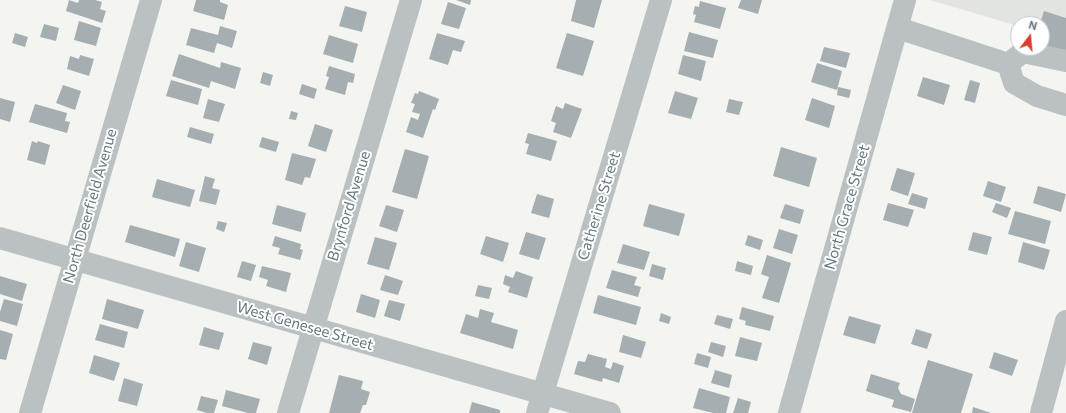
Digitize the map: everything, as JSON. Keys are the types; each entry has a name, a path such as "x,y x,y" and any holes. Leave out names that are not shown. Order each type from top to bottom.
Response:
{"street":[{"name":"North Deerfield Avenue","path":"30,413 151,0"},
{"name":"Brynford Avenue","path":"288,413 411,0"},
{"name":"Catherine Street","path":"540,403 661,0"},
{"name":"North Grace Street","path":"789,413 905,0"},
{"path":"898,28 1008,64"},
{"path":"1008,64 1023,52 1066,61"},
{"path":"1008,64 1014,83 1037,96 1066,105"},
{"name":"West Genesee Street","path":"0,238 313,328 540,403 610,413"},
{"path":"1040,413 1066,321"}],"shaded area":[{"path":"930,0 1066,0 1066,39 1050,29 1050,16 1010,16 1010,24"}],"building":[{"path":"69,0 78,3 79,0 95,0 102,2 100,9 106,11 102,23 66,11"},
{"path":"196,0 220,0 220,2 228,5 224,20 193,11"},
{"path":"456,0 471,0 470,5"},
{"path":"576,0 602,0 594,28 571,21"},
{"path":"741,0 762,0 758,14 738,8"},
{"path":"700,1 726,8 720,29 694,22 696,15 693,14 695,6 699,7"},
{"path":"448,2 466,8 459,29 441,24"},
{"path":"345,6 367,12 362,32 339,26"},
{"path":"1044,11 1066,18 1066,53 1050,48 1050,16 1042,16"},
{"path":"79,21 101,28 96,46 74,40"},
{"path":"44,24 59,28 56,41 40,37"},
{"path":"220,26 237,31 232,48 217,43 214,53 186,45 191,28 218,35"},
{"path":"689,32 718,40 713,58 684,51"},
{"path":"15,33 28,37 25,47 12,43"},
{"path":"437,33 465,41 461,52 453,50 448,65 429,59"},
{"path":"567,33 594,41 583,76 556,68"},
{"path":"329,35 358,44 353,63 323,54"},
{"path":"824,47 850,53 846,68 820,61"},
{"path":"179,54 220,68 221,62 241,68 235,89 211,81 209,88 172,76"},
{"path":"80,55 94,59 89,76 67,69 70,56 79,59"},
{"path":"683,55 706,61 701,81 678,74"},
{"path":"817,63 842,71 837,90 811,82"},
{"path":"329,66 355,74 353,83 348,82 345,95 325,89 329,77 326,76"},
{"path":"263,72 273,75 270,86 260,83"},
{"path":"923,77 950,85 944,105 917,96"},
{"path":"171,80 202,89 198,105 166,96"},
{"path":"970,80 980,83 975,103 964,100"},
{"path":"302,84 317,89 314,99 299,94"},
{"path":"63,85 81,91 75,110 56,103"},
{"path":"838,87 851,90 849,98 837,95"},
{"path":"419,91 439,99 435,110 433,109 423,138 406,132 411,117 418,120 420,114 412,112 415,104 411,103 415,93 418,94"},
{"path":"675,91 698,98 691,119 668,113"},
{"path":"0,98 15,102 10,122 0,119"},
{"path":"812,98 835,106 829,128 805,120"},
{"path":"208,99 225,104 219,122 203,118"},
{"path":"729,99 743,102 739,115 726,112"},
{"path":"565,103 582,109 571,138 553,132 556,123 551,121 556,106 563,109"},
{"path":"35,104 67,113 65,121 70,122 67,133 29,122"},
{"path":"291,111 298,113 296,120 289,119"},
{"path":"315,124 333,130 326,152 308,146"},
{"path":"190,127 214,134 211,144 187,137"},
{"path":"528,133 557,141 551,161 526,154 529,144 525,143"},
{"path":"262,137 279,142 276,152 259,147"},
{"path":"32,141 37,143 38,141 50,145 45,165 27,160"},
{"path":"781,147 817,158 809,187 773,176"},
{"path":"405,149 429,156 417,199 392,192"},
{"path":"292,153 316,159 310,178 305,177 302,185 285,180"},
{"path":"897,168 915,173 908,196 890,190"},
{"path":"205,176 215,179 212,188 220,190 216,205 199,201"},
{"path":"157,179 195,190 190,207 152,197"},
{"path":"988,181 1006,187 1001,202 983,196"},
{"path":"1038,186 1066,194 1061,212 1033,203"},
{"path":"912,193 928,198 925,209 908,204"},
{"path":"537,194 554,199 549,218 531,213"},
{"path":"888,203 914,210 908,227 883,220"},
{"path":"996,203 1011,208 1007,218 992,212"},
{"path":"649,204 685,214 679,236 643,226"},
{"path":"785,204 804,210 800,224 780,218"},
{"path":"277,205 306,213 301,232 272,224"},
{"path":"386,205 404,210 397,232 379,226"},
{"path":"1015,211 1051,221 1045,244 1008,234"},
{"path":"218,221 227,223 224,232 216,229"},
{"path":"130,225 180,239 175,257 125,242"},
{"path":"779,229 798,235 792,254 773,248"},
{"path":"526,232 546,238 539,260 519,254"},
{"path":"973,232 992,237 987,255 968,250"},
{"path":"748,235 763,240 760,250 745,245"},
{"path":"275,236 301,244 300,249 303,250 300,260 278,254 280,248 272,246"},
{"path":"486,236 509,243 503,262 480,254"},
{"path":"375,237 397,243 389,270 367,264"},
{"path":"186,242 206,248 199,272 179,266"},
{"path":"1023,242 1050,250 1044,270 1018,262"},
{"path":"623,244 650,252 644,270 617,263"},
{"path":"767,255 791,263 779,303 762,298 769,277 761,274"},
{"path":"242,261 256,265 251,281 237,277"},
{"path":"737,261 753,266 751,275 735,271"},
{"path":"652,264 666,268 663,280 649,276"},
{"path":"262,266 291,273 286,292 266,286 268,280 259,277"},
{"path":"612,270 637,277 634,285 641,287 638,297 606,288"},
{"path":"516,271 533,277 527,298 508,292 510,287 503,284 505,275 513,278"},
{"path":"385,275 403,281 398,295 380,290"},
{"path":"0,276 27,284 22,301 0,294"},
{"path":"478,285 492,288 489,299 475,296"},
{"path":"361,294 380,300 375,318 356,312"},
{"path":"598,295 641,307 636,325 593,313"},
{"path":"4,299 23,304 17,326 0,321 0,312"},
{"path":"107,299 144,310 138,329 102,319"},
{"path":"389,300 405,304 400,321 384,316"},
{"path":"742,307 774,316 770,331 745,325 746,321 739,319"},
{"path":"480,309 494,313 491,322 518,330 513,349 460,333 466,314 478,318"},
{"path":"661,313 671,317 669,324 659,321"},
{"path":"717,315 733,319 730,329 714,324"},
{"path":"849,316 881,325 875,344 843,335"},
{"path":"100,324 128,332 124,348 95,340"},
{"path":"204,327 224,333 219,350 199,345"},
{"path":"916,329 932,334 927,349 911,344"},
{"path":"0,330 13,334 6,360 0,359"},
{"path":"623,335 646,342 641,358 619,352"},
{"path":"740,337 762,343 757,361 735,356"},
{"path":"253,342 272,347 267,365 248,359"},
{"path":"711,342 726,346 723,357 708,352"},
{"path":"994,352 1018,360 1012,376 989,368"},
{"path":"697,353 711,357 708,368 694,364"},
{"path":"588,354 607,359 605,367 611,369 613,362 624,366 619,383 603,378 602,382 574,374 578,361 585,362"},
{"path":"94,355 120,363 114,381 89,373"},
{"path":"928,360 973,374 961,413 912,413"},
{"path":"715,370 732,375 729,388 711,383"},
{"path":"871,374 900,383 898,388 901,394 915,399 911,412 892,407 894,400 866,391"},
{"path":"339,375 363,381 361,389 370,392 366,405 363,405 360,413 329,413"},
{"path":"124,378 143,384 137,406 118,401"},
{"path":"699,388 730,397 726,413 713,413 693,408"},
{"path":"226,390 260,399 256,413 248,413 222,406"},
{"path":"201,396 218,400 214,413 207,413 197,410"},
{"path":"738,398 751,402 748,413 733,413"},
{"path":"472,402 500,410 500,413 469,413"},
{"path":"973,407 991,413 972,413"}]}
